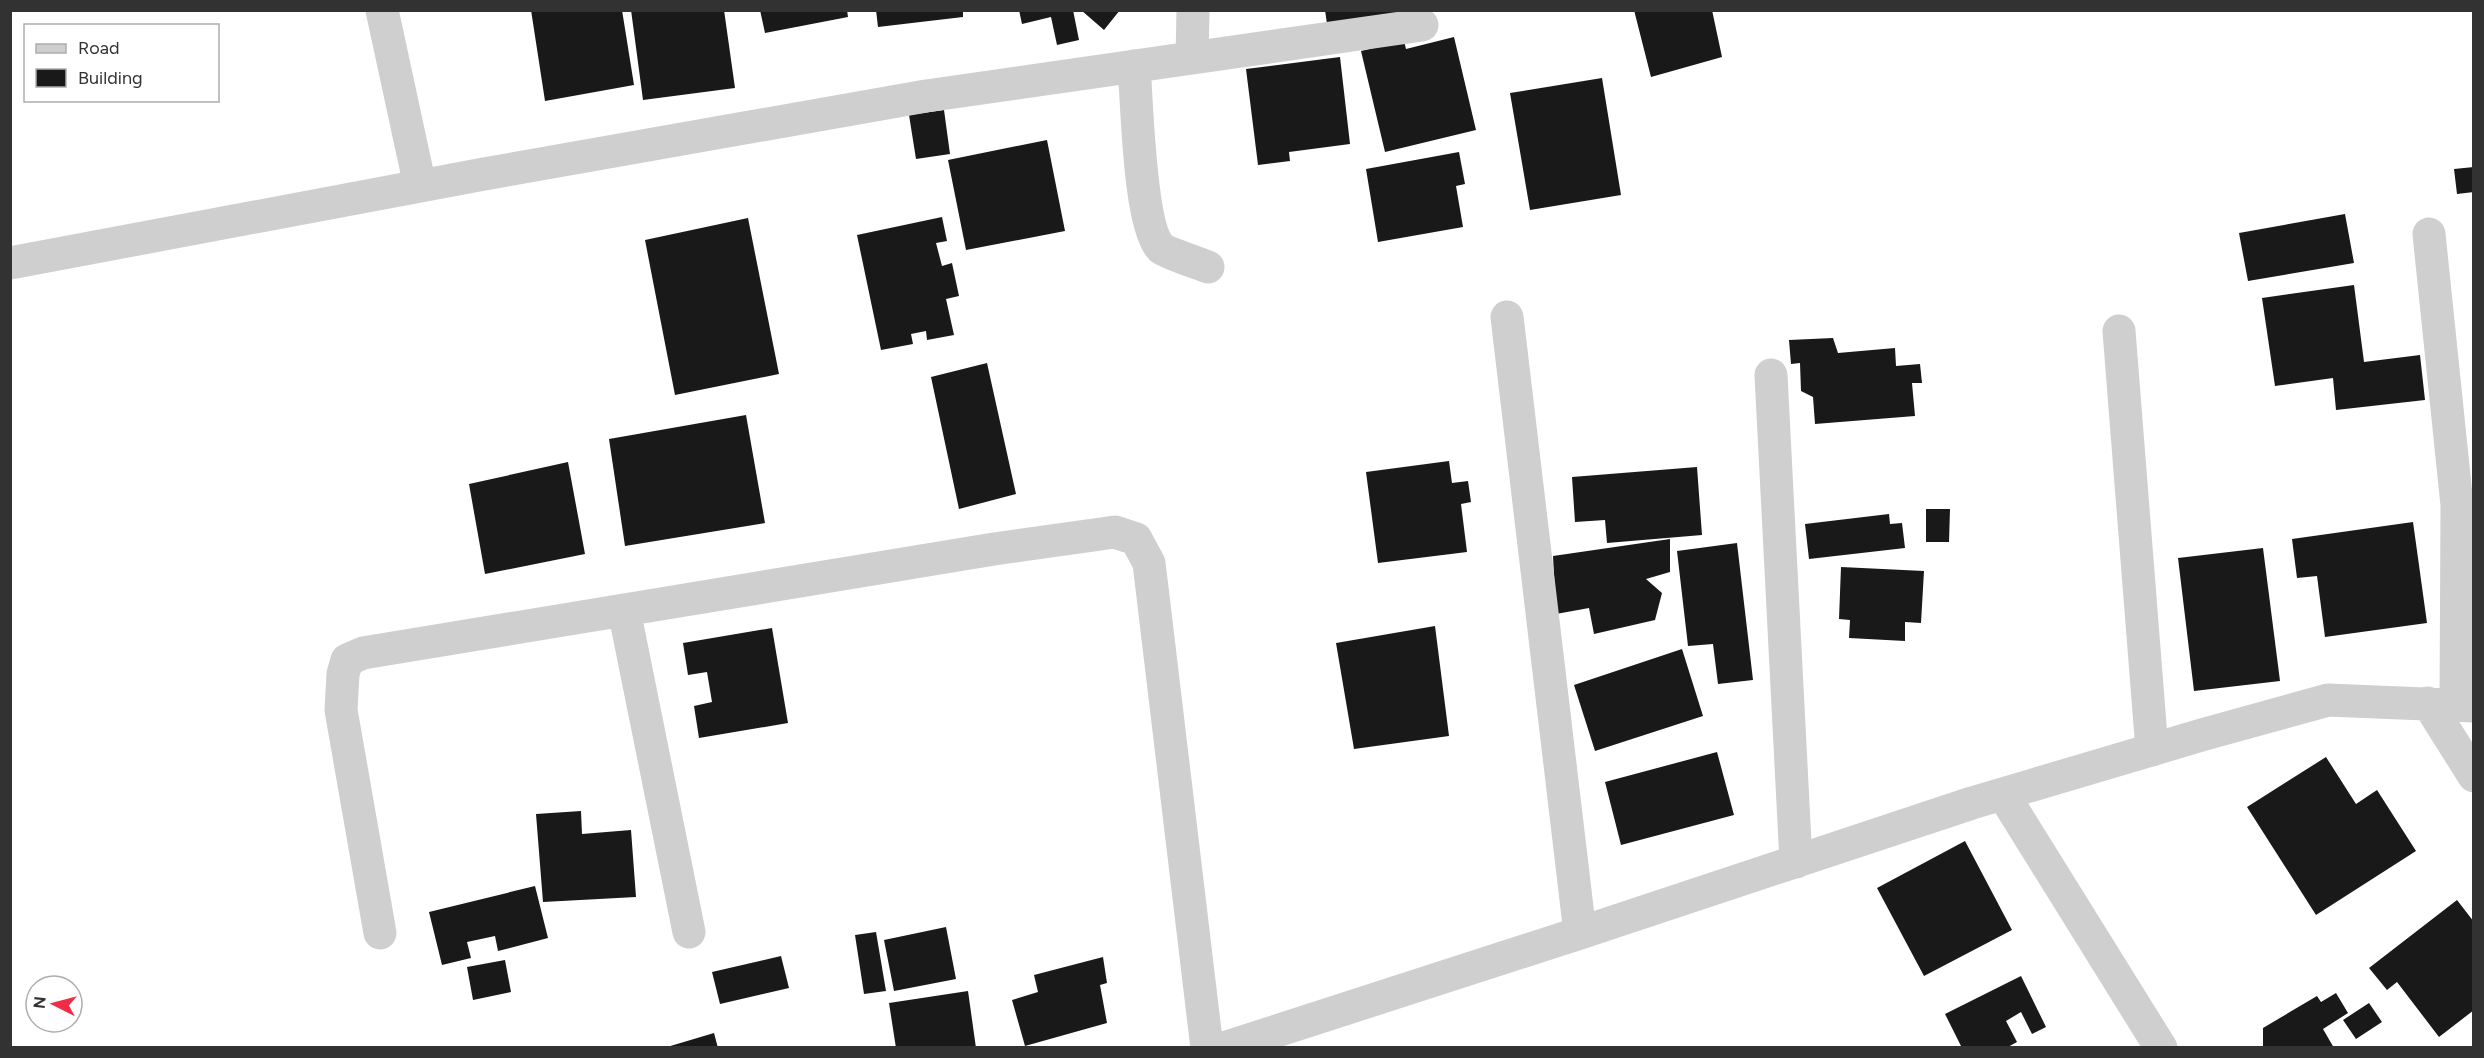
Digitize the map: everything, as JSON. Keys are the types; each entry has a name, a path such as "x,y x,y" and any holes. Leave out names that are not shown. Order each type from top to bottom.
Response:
{"street":[{"path":"382,10 420,186"},
{"path":"1192,58 1193,10"},
{"path":"10,263 420,186 926,96 1422,25"},
{"path":"1134,66 1145,204 1150,228 1161,248 1208,267"},
{"path":"2429,234 2457,505 2456,663 2452,705 2474,776"},
{"path":"1506,317 1580,933"},
{"path":"2119,331 2152,750"},
{"path":"1771,375 1796,862"},
{"path":"380,933 341,710 346,660 363,653 994,549 1115,532 1136,539 1149,562 1207,1047"},
{"path":"624,610 689,932"},
{"path":"2456,663 2474,636"},
{"path":"1224,1047 2003,794 2328,700 2452,705"},
{"path":"2003,794 2161,1047"}],"building":[{"path":"531,10 622,10 634,85 545,101"},
{"path":"631,10 724,10 735,88 643,100"},
{"path":"760,10 847,10 848,17 765,33"},
{"path":"876,10 963,10 963,17 878,27"},
{"path":"1019,10 1073,10 1079,40 1057,45 1051,17 1022,24"},
{"path":"1081,10 1120,10 1104,30"},
{"path":"1325,10 1406,10 1406,12 1327,24"},
{"path":"1634,10 1712,10 1722,57 1651,77"},
{"path":"1454,37 1476,130 1385,152 1361,51 1404,41 1406,49"},
{"path":"1340,57 1350,144 1289,152 1290,161 1258,165 1246,69"},
{"path":"1602,78 1621,195 1530,210 1510,93"},
{"path":"944,110 950,154 916,159 909,115"},
{"path":"1047,140 1065,231 966,250 948,160"},
{"path":"1459,152 1465,184 1456,186 1463,227 1378,242 1366,169"},
{"path":"2474,167 2474,192 2457,194 2454,169"},
{"path":"2345,214 2354,263 2248,281 2239,233"},
{"path":"942,217 947,241 936,243 942,266 952,263 959,296 946,299 954,335 927,340 926,331 911,334 913,344 881,350 857,235"},
{"path":"748,218 779,374 675,395 645,240"},
{"path":"2354,285 2364,362 2420,355 2425,400 2336,410 2333,378 2275,386 2262,298"},
{"path":"1833,338 1838,353 1895,348 1896,366 1920,364 1922,383 1912,383 1915,416 1815,424 1813,397 1801,391 1800,363 1791,364 1789,340"},
{"path":"987,363 1016,494 959,509 931,377"},
{"path":"746,415 765,523 625,546 609,439"},
{"path":"1449,461 1452,483 1468,481 1471,502 1461,504 1467,552 1378,563 1366,472"},
{"path":"568,462 585,554 485,574 469,484"},
{"path":"1697,467 1702,535 1607,543 1605,520 1575,522 1572,477"},
{"path":"1926,509 1950,509 1949,542 1926,542"},
{"path":"1889,514 1890,524 1902,523 1905,548 1809,559 1805,524"},
{"path":"2413,522 2427,623 2325,637 2317,576 2297,578 2292,539"},
{"path":"1670,539 1670,572 1646,579 1662,593 1655,620 1594,634 1589,608 1556,614 1553,556"},
{"path":"1737,543 1753,680 1718,684 1713,644 1688,646 1677,551"},
{"path":"2263,548 2280,681 2194,691 2178,558"},
{"path":"1841,567 1924,571 1921,623 1905,622 1905,641 1849,638 1850,620 1839,619"},
{"path":"1435,626 1449,736 1354,749 1336,643"},
{"path":"772,628 788,723 699,738 694,706 712,702 707,672 688,675 683,643"},
{"path":"1682,649 1703,716 1595,751 1574,685"},
{"path":"1717,752 1734,815 1621,845 1605,782"},
{"path":"2326,757 2356,804 2377,790 2416,851 2316,915 2247,807"},
{"path":"581,811 582,834 631,830 636,897 543,902 536,814"},
{"path":"1965,841 2012,930 1924,976 1877,888"},
{"path":"535,886 548,938 498,951 495,936 467,942 471,958 442,965 429,912"},
{"path":"2457,900 2474,922 2474,1010 2439,1037 2397,982 2387,990 2369,968"},
{"path":"946,927 956,979 894,991 884,940"},
{"path":"876,932 886,991 864,994 855,935"},
{"path":"781,956 789,988 720,1004 712,972"},
{"path":"1103,957 1107,983 1100,985 1107,1023 1025,1046 1012,1000 1038,992 1034,975"},
{"path":"505,960 511,992 473,1000 467,967"},
{"path":"2021,976 2046,1027 2032,1034 2021,1012 2006,1021 2017,1042 2006,1048 1962,1048 1945,1014"},
{"path":"968,991 976,1048 896,1048 889,1003"},
{"path":"2336,993 2348,1013 2323,1029 2334,1048 2263,1048 2263,1028 2317,996 2321,1002"},
{"path":"2369,1003 2382,1022 2356,1039 2343,1020"},
{"path":"714,1033 718,1048 667,1048 667,1047"}]}
